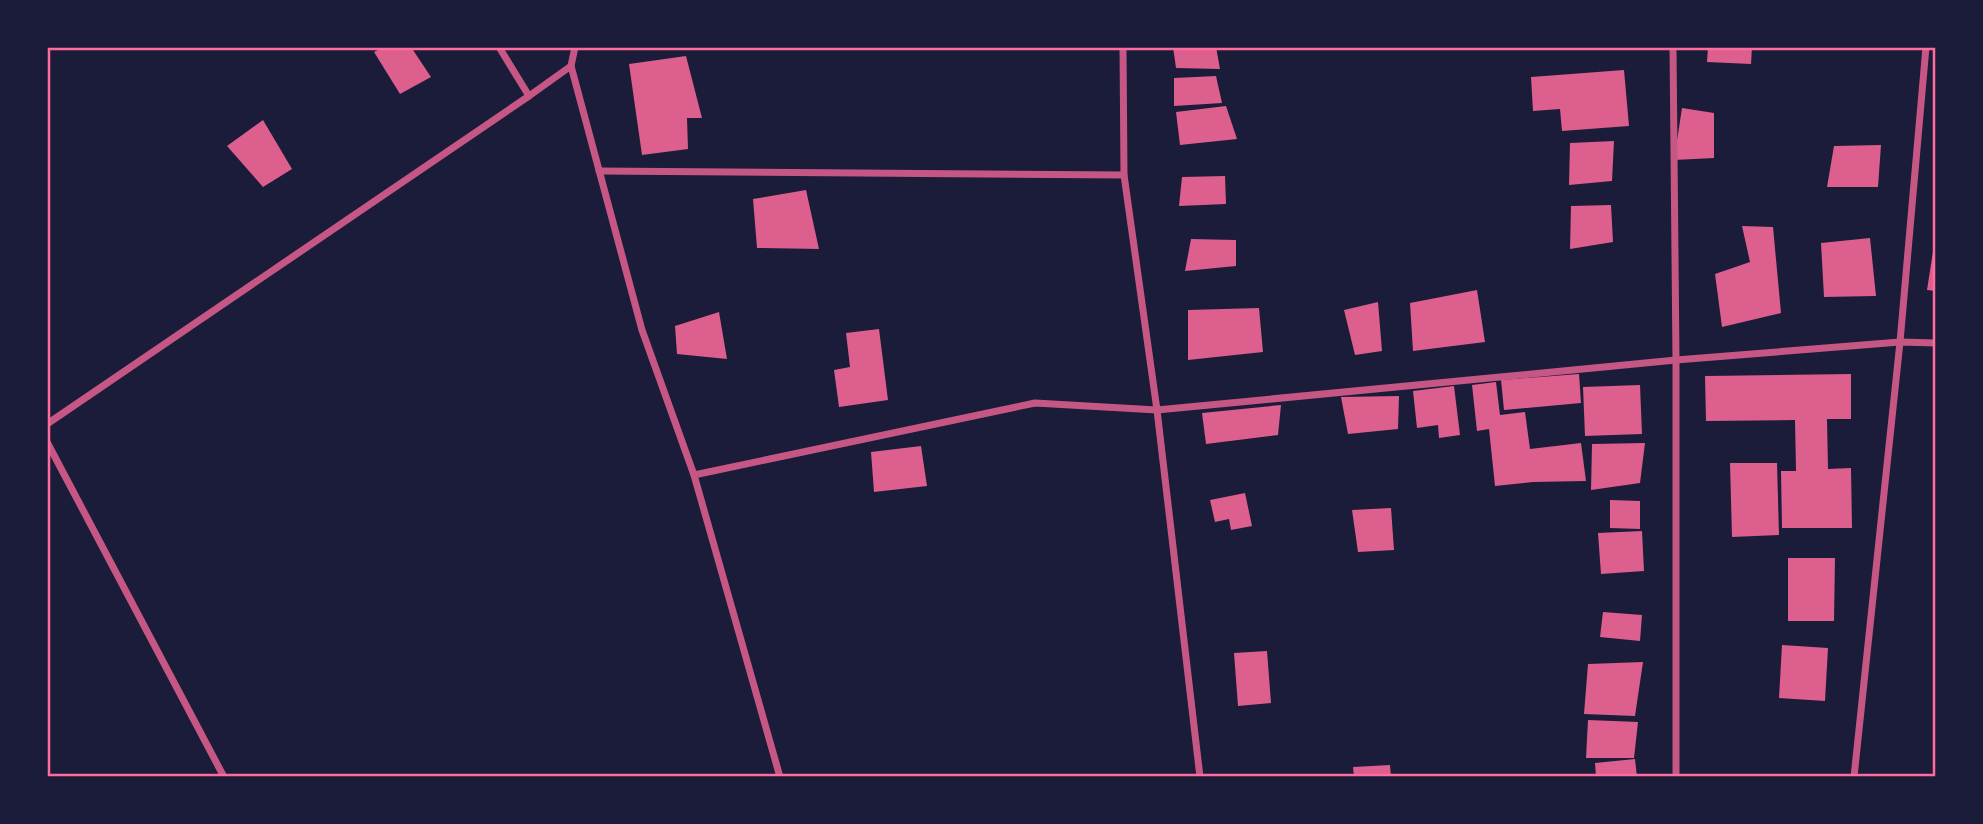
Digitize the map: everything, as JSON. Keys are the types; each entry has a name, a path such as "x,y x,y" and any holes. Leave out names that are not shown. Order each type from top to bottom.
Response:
{"street":[{"path":"499,47 529,96"},
{"path":"575,47 571,66 642,330 694,475 780,777"},
{"path":"1123,47 1124,174 1157,410 1200,777"},
{"path":"1673,47 1676,777"},
{"path":"1854,777 1900,342 1926,47"},
{"path":"47,424 571,66"},
{"path":"599,171 1124,174"},
{"path":"694,475 1035,403 1157,410 1676,360 1900,342 1936,343"},
{"path":"47,442 224,777"}],"building":[{"path":"384,47 411,47 431,77 400,94 374,52"},
{"path":"1173,47 1216,47 1220,69 1176,68"},
{"path":"1708,47 1752,47 1751,64 1707,62"},
{"path":"686,56 702,118 687,118 688,149 642,155 629,64"},
{"path":"1624,70 1629,126 1562,131 1560,109 1533,111 1531,77"},
{"path":"1216,76 1222,103 1174,106 1174,78"},
{"path":"1226,106 1237,139 1180,145 1176,112"},
{"path":"1682,108 1714,113 1714,158 1674,160"},
{"path":"263,120 292,169 263,187 227,146"},
{"path":"1614,141 1612,181 1569,185 1570,143"},
{"path":"1881,145 1878,187 1827,187 1834,146"},
{"path":"1225,176 1226,204 1179,206 1182,177"},
{"path":"806,190 819,249 757,248 753,199"},
{"path":"1611,205 1613,242 1570,249 1571,206"},
{"path":"1742,226 1773,227 1781,313 1722,327 1715,274 1750,262"},
{"path":"1870,238 1876,296 1824,297 1821,243"},
{"path":"1191,239 1236,240 1236,266 1185,271"},
{"path":"1936,245 1936,291 1927,290"},
{"path":"1477,290 1485,342 1413,351 1410,303"},
{"path":"1378,302 1382,351 1355,355 1344,310"},
{"path":"1259,308 1263,352 1188,360 1188,310"},
{"path":"719,312 727,359 677,354 675,326"},
{"path":"879,329 888,400 839,407 834,370 850,367 846,333"},
{"path":"1579,374 1581,403 1504,410 1501,380"},
{"path":"1851,374 1851,419 1827,419 1828,469 1851,468 1852,528 1782,528 1781,471 1796,471 1795,420 1706,421 1705,376"},
{"path":"1496,382 1500,415 1525,412 1530,449 1581,443 1586,481 1495,486 1489,429 1477,431 1472,385"},
{"path":"1640,385 1642,434 1585,436 1583,387"},
{"path":"1454,386 1460,435 1439,438 1438,425 1417,428 1413,391"},
{"path":"1399,396 1398,429 1348,434 1341,397"},
{"path":"1281,405 1278,435 1206,444 1202,413"},
{"path":"1645,443 1640,483 1591,490 1592,444"},
{"path":"921,446 927,486 874,492 871,452"},
{"path":"1730,463 1777,463 1779,535 1732,537"},
{"path":"1245,493 1252,526 1231,530 1229,519 1215,522 1210,500"},
{"path":"1610,500 1640,501 1640,529 1610,528"},
{"path":"1391,508 1394,550 1358,552 1352,510"},
{"path":"1642,531 1644,571 1601,574 1598,533"},
{"path":"1788,558 1835,558 1834,621 1788,621"},
{"path":"1603,612 1642,615 1640,641 1600,637"},
{"path":"1782,645 1828,648 1825,701 1779,698"},
{"path":"1267,651 1271,703 1238,706 1234,653"},
{"path":"1643,662 1635,716 1584,714 1588,664"},
{"path":"1588,720 1638,722 1634,758 1586,758"},
{"path":"1635,759 1637,777 1596,777 1595,763"},
{"path":"1390,765 1391,777 1354,777 1353,767"}]}
